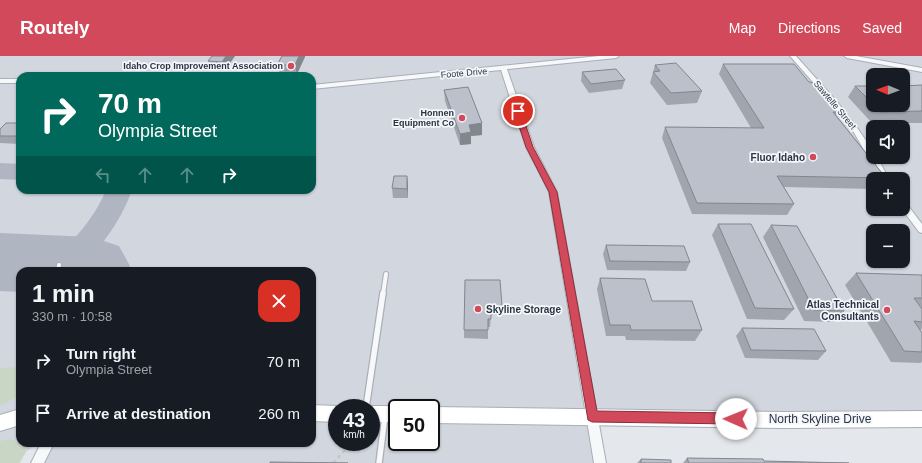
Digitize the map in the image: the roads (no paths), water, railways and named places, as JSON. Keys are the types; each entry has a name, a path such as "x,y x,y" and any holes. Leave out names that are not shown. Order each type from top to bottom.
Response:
{"main road":[{"path":"316,413 328,414"},
{"name":"North Skyline Drive","path":"440,415 592,416 784,420 922,419"},
{"path":"0,423 16,418"}],"street":[{"name":"Foote Drive","path":"316,87 504,69 616,56"},
{"name":"Sawtelle Street","path":"793,56 852,125 866,146"},
{"path":"847,56 922,70"},
{"path":"504,69 530,147 553,192 600,463"},
{"path":"0,80 16,81"},
{"path":"910,214 922,230"},
{"path":"37,463 46,447"}],"lane":[{"path":"367,399 386,274"},
{"path":"379,463 384,414"}],"place":[{"name":"Idaho Crop Improvement Association","path":"291,66"},
{"name":"Honnen Equipment Co","path":"462,118"},
{"name":"Fluor Idaho","path":"813,157"},
{"name":"Skyline Storage","path":"478,309"},
{"name":"Atlas Technical Consultants","path":"887,310"}]}
